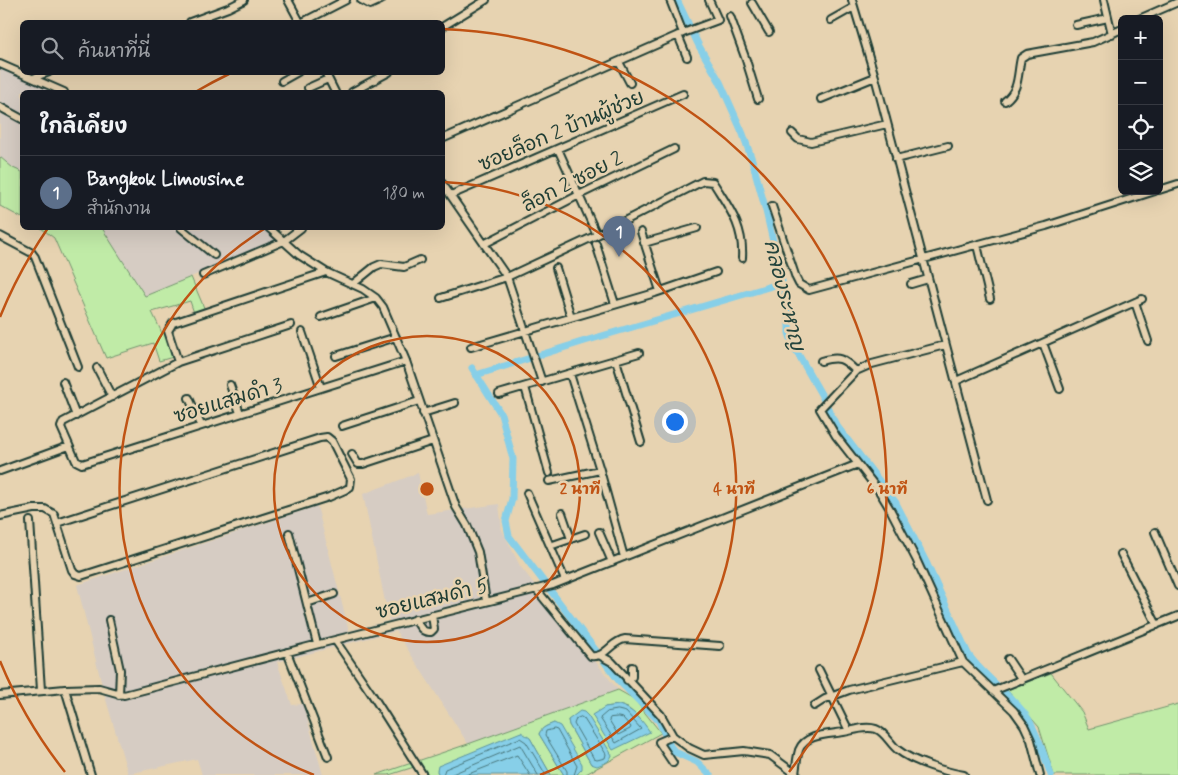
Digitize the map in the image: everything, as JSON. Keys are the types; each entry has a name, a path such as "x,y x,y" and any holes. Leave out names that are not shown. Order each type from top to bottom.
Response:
{"street":[{"path":"195,20 244,0"},
{"path":"288,0 300,20"},
{"path":"305,20 346,0"},
{"path":"361,0 370,6 381,0"},
{"path":"445,25 486,0"},
{"path":"670,0 686,31 687,57"},
{"path":"445,138 620,62 686,31 718,20 709,0"},
{"path":"852,0 875,77 987,500"},
{"path":"1104,0 1112,34"},
{"path":"1149,15 1178,2"},
{"path":"750,3 769,32"},
{"path":"830,20 854,8"},
{"path":"730,16 758,99"},
{"path":"1076,24 1108,18"},
{"path":"1005,101 1011,96 1017,86 1021,58 1027,54 1093,42 1118,31"},
{"path":"620,62 630,83"},
{"path":"0,64 20,72"},
{"path":"26,75 60,90"},
{"path":"33,78 41,75"},
{"path":"282,81 293,75"},
{"path":"356,90 383,75"},
{"path":"308,88 327,76 334,90"},
{"path":"821,99 875,77"},
{"name":"ซอยล็อก 2 บ้านผู้ช่วย","path":"451,195 683,94"},
{"path":"0,107 20,118"},
{"path":"792,133 798,139 810,142 887,124"},
{"path":"896,159 948,146"},
{"path":"558,149 597,235"},
{"name":"ล็อก 2 ซอย 2","path":"484,244 674,149"},
{"path":"441,298 507,278 703,181 713,182 736,221 743,243 742,258"},
{"path":"1163,189 1178,184"},
{"path":"445,187 507,278 542,382"},
{"path":"772,206 796,278 804,288 809,290 1046,226 1143,195"},
{"path":"644,243 697,228"},
{"path":"183,230 214,255"},
{"path":"271,230 299,255 326,272 363,289 376,298 386,314 406,360 456,507 467,525 478,552 486,601"},
{"path":"203,275 284,241 298,230"},
{"path":"641,232 660,291"},
{"path":"0,236 32,253 35,257 78,367"},
{"path":"596,244 615,304"},
{"path":"977,245 990,300"},
{"path":"353,284 374,267 381,264 404,267 420,260"},
{"path":"556,268 572,317"},
{"path":"178,362 168,331 172,323 326,272"},
{"path":"471,347 660,291 716,272"},
{"path":"911,284 928,278"},
{"path":"321,317 376,298"},
{"path":"956,381 1142,298"},
{"path":"1135,302 1148,341"},
{"name":"ซอยแสมดำ 3","path":"291,325 178,362 61,424 76,461 82,464 406,360"},
{"path":"302,332 321,388"},
{"path":"336,356 396,337"},
{"path":"1043,342 1060,388"},
{"path":"945,344 872,364 856,371 820,409 845,449 879,491 890,509 916,559 963,662 997,690 1024,725 1031,740 1040,775"},
{"path":"499,394 639,353"},
{"path":"821,361 839,358 846,361 856,371"},
{"path":"616,360 641,442"},
{"path":"97,368 112,397"},
{"path":"570,374 600,470 624,557"},
{"path":"63,382 76,416"},
{"path":"230,385 240,413"},
{"path":"525,387 549,473"},
{"path":"189,398 201,425"},
{"path":"342,426 419,401"},
{"path":"423,413 455,403"},
{"path":"0,516 34,509 45,509 54,514 72,570 75,574 81,576 328,497 350,487 350,479 332,441 327,437 320,438 57,523"},
{"path":"352,454 358,464 363,464 432,441"},
{"path":"0,471 69,446"},
{"name":"ซอยแสมดำ 5","path":"0,695 41,690 99,688 124,696 317,644 553,585 858,464"},
{"path":"549,481 600,470"},
{"path":"527,493 565,580"},
{"path":"562,513 571,538"},
{"path":"30,522 41,690"},
{"path":"598,532 612,562"},
{"path":"1155,532 1178,586"},
{"path":"288,533 317,644"},
{"path":"550,546 585,534"},
{"path":"1121,554 1156,625"},
{"path":"536,589 590,656 601,656 609,659 662,715 673,736 689,748 704,755 744,751 759,752 770,755 793,774 798,752 807,740 848,731 874,728 880,731 907,756 946,772 964,775"},
{"path":"307,602 334,594"},
{"path":"415,619 422,630 431,632 434,629 432,615"},
{"path":"997,690 1178,616"},
{"path":"109,620 120,670 119,695"},
{"path":"601,656 616,642 625,639 720,646"},
{"path":"335,640 372,693 423,775"},
{"path":"287,652 328,756"},
{"path":"1008,659 1022,680"},
{"path":"814,706 849,690 963,662"},
{"path":"627,680 632,677 632,667"},
{"path":"819,670 848,731"},
{"path":"65,689 91,775"},
{"path":"673,736 659,742 673,763"}],"shaded area":[{"path":"0,69 49,90 20,90 20,171 0,157"},
{"path":"103,230 267,230 279,240 145,296"},
{"path":"418,473 427,514 499,504 502,530 520,566 618,690 468,744 396,631 277,662 292,705 303,704 323,775 202,775 197,759 128,774 104,693 77,585 317,506 349,631 389,621 363,494"}],"green space":[{"path":"0,157 20,171 20,217 0,206"},
{"path":"44,230 103,230 145,296 191,277 205,310 194,313 190,301 152,312 162,333 166,332 173,357 159,361 153,343 106,358 54,238"},
{"path":"1051,673 1082,712 1089,729 1178,704 1178,775 1054,775 1039,727 1007,690"},
{"path":"618,690 634,699 661,733 584,775 576,775 578,774 554,723 543,728 539,734 564,775 551,775 530,738 437,771 439,775 419,775 414,767 389,775 376,775","holes":["619,705 628,708 642,721 605,707","568,720 612,755 610,758 603,762 591,764"]}],"water":[{"path":"619,705 629,709 644,723 650,732 613,750 592,715 605,707"},
{"path":"580,711 588,716 612,755 609,760 597,766 591,764 569,725 568,720"},
{"path":"554,723 560,726 582,764 582,769 576,775 564,775 539,734 543,728"},
{"path":"521,732 530,738 551,775 439,775 437,771 438,766"}],"waterway":[{"name":"คลองระหาญ","path":"677,0 699,46 720,82 743,134 752,160 781,276 789,319 789,333 793,345 836,425 896,503 926,562 968,654 974,663 1013,700 1027,717 1038,738 1051,775"},
{"path":"476,375 782,283"},
{"path":"472,368 501,414 513,459 512,499 506,521 509,536 619,681 659,721 670,746 675,752 697,762 710,775"}],"place":[{"name":"Bangkok Limousine","path":"619,257"}]}
